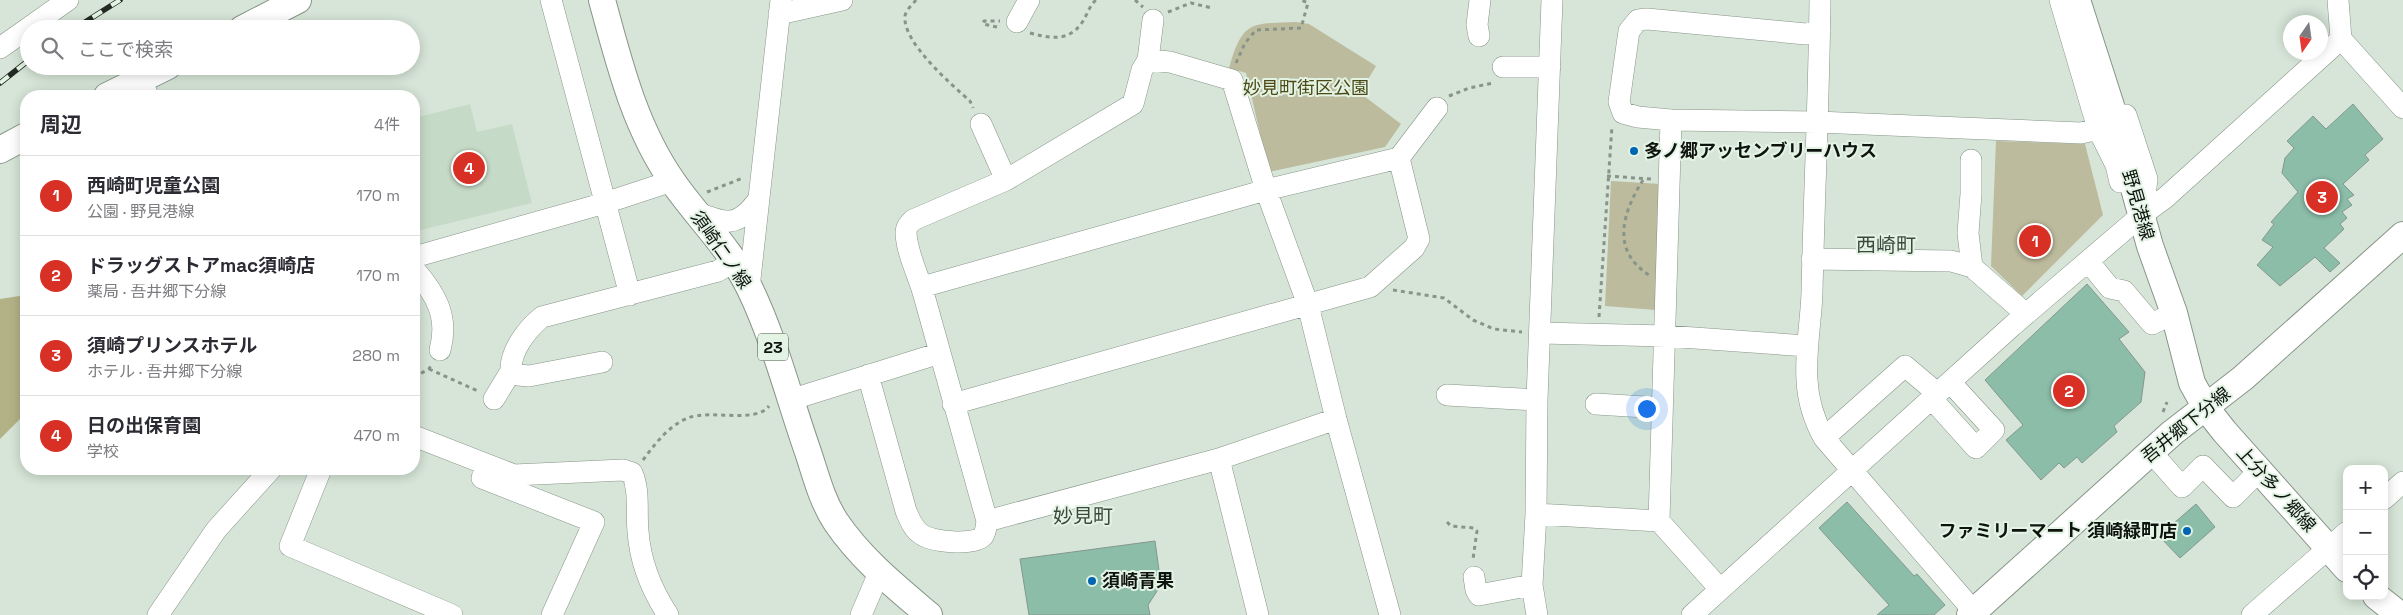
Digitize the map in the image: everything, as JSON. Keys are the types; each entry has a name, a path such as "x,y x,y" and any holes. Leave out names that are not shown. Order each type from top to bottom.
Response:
{"main road":[{"path":"259,20 298,0"},
{"name":"須崎仁ノ線","path":"602,0 621,70 639,119 672,182 701,202 750,288 768,330 778,399 822,495 836,521 862,556 879,573 929,615"},
{"name":"野見港線","path":"2077,0 2105,119 2143,214 2150,246 2174,313 2192,383 2206,408"},
{"path":"144,88 158,75"},
{"path":"0,150 20,139"},
{"name":"吾井郷下分線","path":"1974,614 2172,433 2206,408 2403,235"},
{"name":"上分多ノ郷線","path":"2206,408 2259,471 2338,540 2343,556"},
{"path":"2381,600 2400,615"}],"street":[{"path":"40,20 68,0"},
{"path":"551,0 630,295"},
{"path":"750,288 780,7 842,0"},
{"path":"1017,22 1029,0"},
{"path":"1478,36 1480,0"},
{"path":"1537,615 1532,585 1536,514 1537,400 1552,0"},
{"path":"1820,0 1812,296 1807,346 1807,380 1810,404 1824,438 1974,614"},
{"path":"1820,30 1806,34 1647,19 1638,20 1630,31 1619,102 1623,113 1638,117 1671,120 1817,122 2081,133 2105,119 2060,0"},
{"path":"2090,0 2147,179 2143,214"},
{"path":"2338,0 2341,39 2403,108"},
{"path":"868,374 906,511 913,527 921,534 938,541 972,541 981,538 985,534 987,521 922,287 908,246 906,232 908,226 913,220 1006,180 1133,104 1142,70 1148,60 1154,20"},
{"path":"0,48 20,34"},
{"path":"1692,615 1850,470 2026,314 2143,214 2165,198 2341,39"},
{"path":"1148,60 1170,62 1232,80 1266,190 1308,305 1336,419 1390,615"},
{"path":"1503,67 1550,67"},
{"path":"922,287 1266,190 1399,158 1437,108"},
{"path":"1671,120 1659,521 1720,589"},
{"path":"981,124 1006,180"},
{"path":"953,404 1370,287 1414,248 1419,239 1399,158"},
{"path":"1971,160 1968,233 1972,267"},
{"path":"420,255 672,182"},
{"path":"701,202 720,222 731,222 748,214 758,200"},
{"path":"1812,259 1951,261 1972,267 2026,314"},
{"path":"494,399 511,371 511,362 520,344 533,324 542,317 718,271 734,261"},
{"path":"2088,261 2110,288 2124,291 2152,324 2174,313"},
{"path":"420,277 434,295 443,316 445,329 440,350"},
{"path":"1541,332 1666,336 1807,346"},
{"path":"778,399 940,354"},
{"path":"511,371 518,376 529,376 602,362"},
{"path":"1824,438 1905,366 1940,391"},
{"path":"1447,395 1537,400"},
{"path":"1596,404 1662,408"},
{"path":"987,521 1219,459 1336,419"},
{"path":"420,438 514,475 622,470 632,474 636,482 638,534 644,566 653,592 668,615"},
{"path":"2151,452 2182,486 2203,466 2233,497 2259,471"},
{"path":"420,454 594,522 552,615"},
{"path":"1219,459 1258,615"},
{"path":"158,615 216,530 266,475"},
{"path":"319,475 290,546 452,615"},
{"path":"2388,495 2403,482"},
{"path":"1536,514 1659,521"},
{"path":"2252,615 2338,540"},
{"path":"861,615 879,573"},
{"path":"1474,577 1476,590 1479,595 1532,585"}],"path":[{"path":"916,0 906,12 906,28 926,60 970,101 981,124"},
{"path":"1017,22 1030,32 1048,38 1071,34 1081,25 1096,0"},
{"path":"1232,80 1236,61 1245,43 1256,30 1301,28 1308,3 1301,0"},
{"path":"1154,20 1191,2 1212,8"},
{"path":"1437,108 1444,99 1454,93 1493,83 1496,62 1503,67"},
{"path":"1598,335 1607,176 1613,119 1619,102"},
{"path":"701,202 750,175"},
{"path":"1607,176 1643,180 1654,178"},
{"path":"1643,180 1626,212 1624,237 1626,250 1636,265 1645,273 1654,279 1665,281"},
{"path":"1370,287 1444,298 1474,320 1494,329 1541,332"},
{"path":"420,374 429,369 494,399"},
{"path":"632,474 663,434 687,418 709,413 744,416 770,407 778,399"},
{"path":"1447,522 1451,526 1474,528 1477,531 1473,559 1474,577"}],"shaded area":[{"path":"470,104 477,132 512,124 532,203 420,230 420,116"},
{"path":"20,296 20,419 0,439 0,299"}],"green space":[{"name":"妙見町街区公園","path":"1296,22 1309,24 1376,66 1360,93 1401,124 1385,147 1269,172 1246,73 1229,68 1239,41 1250,28 1268,23"},
{"path":"1996,141 2085,144 2103,215 2022,296 1991,266"},
{"path":"1611,181 1661,184 1656,310 1605,306"}],"building":[{"path":"2353,104 2383,139 2365,155 2369,160 2343,184 2354,195 2347,199 2352,205 2342,212 2347,218 2340,224 2344,229 2324,248 2340,263 2330,272 2315,257 2280,286 2257,265 2273,247 2262,240 2274,224 2271,222 2298,192 2282,173 2285,158 2294,148 2287,141 2313,116 2326,129"},
{"path":"2087,284 2129,332 2119,339 2145,372 2141,402 2114,426 2117,432 2082,463 2077,457 2064,468 2059,463 2041,480 2006,440 2023,425 1985,380"},
{"path":"1847,502 1914,576 1917,574 1945,605 1934,615 1877,615 1889,605 1819,528"},
{"name":"ファミリーマート 須崎緑町店","path":"2196,504 2215,527 2180,558 2159,536"},
{"name":"須崎青果","path":"1155,541 1161,585 1148,605 1150,615 1029,615 1020,559"}],"railway":[{"path":"88,20 120,0"},
{"path":"0,83 20,67"}],"place":[{"name":"多ノ郷アッセンブリーハウス","path":"1634,151"},
{"name":"日の出保育園","path":"469,168"},
{"name":"須崎プリンスホテル","path":"2322,197"},
{"name":"西崎町児童公園","path":"2035,241"},
{"name":"ドラッグストアmac須崎店","path":"2069,391"},
{"name":"ファミリーマート 須崎緑町店","path":"2187,531"},
{"name":"須崎青果","path":"1092,581"}],"district":[{"name":"西崎町","path":"1886,245"},
{"name":"妙見町","path":"1083,516"}]}
